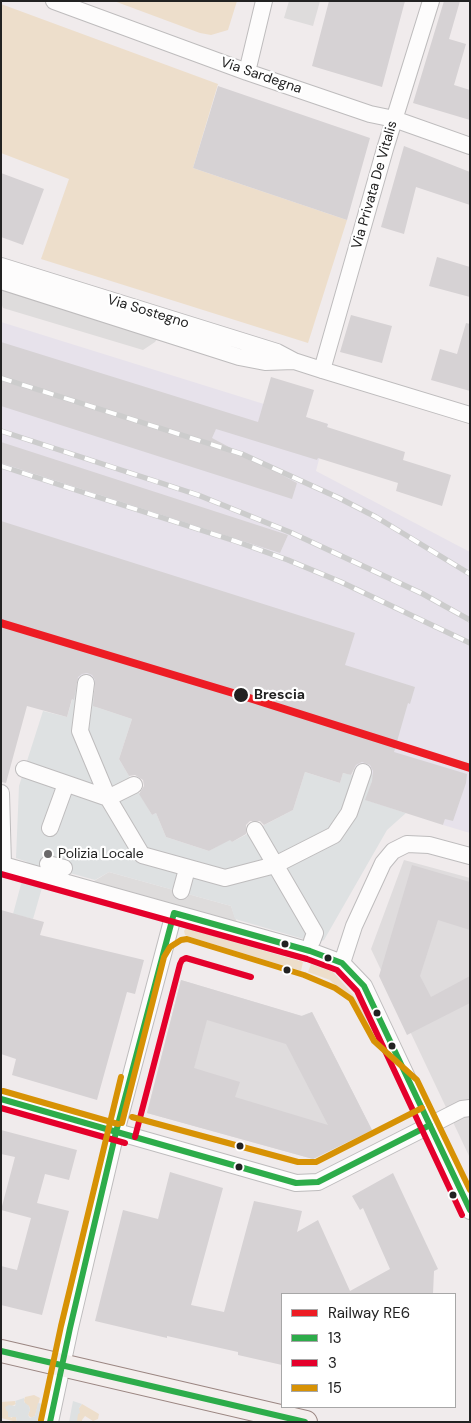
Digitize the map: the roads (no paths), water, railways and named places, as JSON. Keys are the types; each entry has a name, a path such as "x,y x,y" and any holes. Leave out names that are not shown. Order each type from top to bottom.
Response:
{"main road":[{"path":"1,1351 306,1422"}],"street":[{"name":"Via Sardegna","path":"54,1 247,72 370,114 394,119 470,146"},
{"path":"247,72 264,1"},
{"name":"Via Privata De Vitalis","path":"322,370 394,119 431,1"},
{"name":"Via Sostegno","path":"1,266 277,352 322,370 470,415"},
{"name":"Via Sostegno","path":"1,281 240,357 265,362 294,360"},
{"path":"86,683 80,731 108,798 142,854 225,878 275,865 334,835 349,813 363,772"},
{"path":"24,769 108,798 134,785"},
{"path":"50,828 66,784"},
{"path":"1,793 3,865 86,890 310,951 342,963 364,986 470,1211"},
{"path":"255,830 315,933 312,941"},
{"path":"342,963 354,926 383,863 393,851 407,844 429,845 470,856"},
{"path":"181,891 187,868"},
{"path":"50,1422 61,1365 116,1132 174,913"},
{"path":"1,1099 296,1183 318,1182 462,1109 470,1108"}],"railway":[{"path":"1,378 242,454 376,517 470,574"},
{"path":"1,431 198,495 292,533 423,594 470,620"},
{"path":"1,466 235,541 288,560 341,582 470,643"}],"rail line":[{"name":"RE6","path":"1,623 243,696 470,768"}],"place":[{"name":"Brescia","path":"241,695"},
{"name":"Polizia Locale","path":"48,854"}]}
